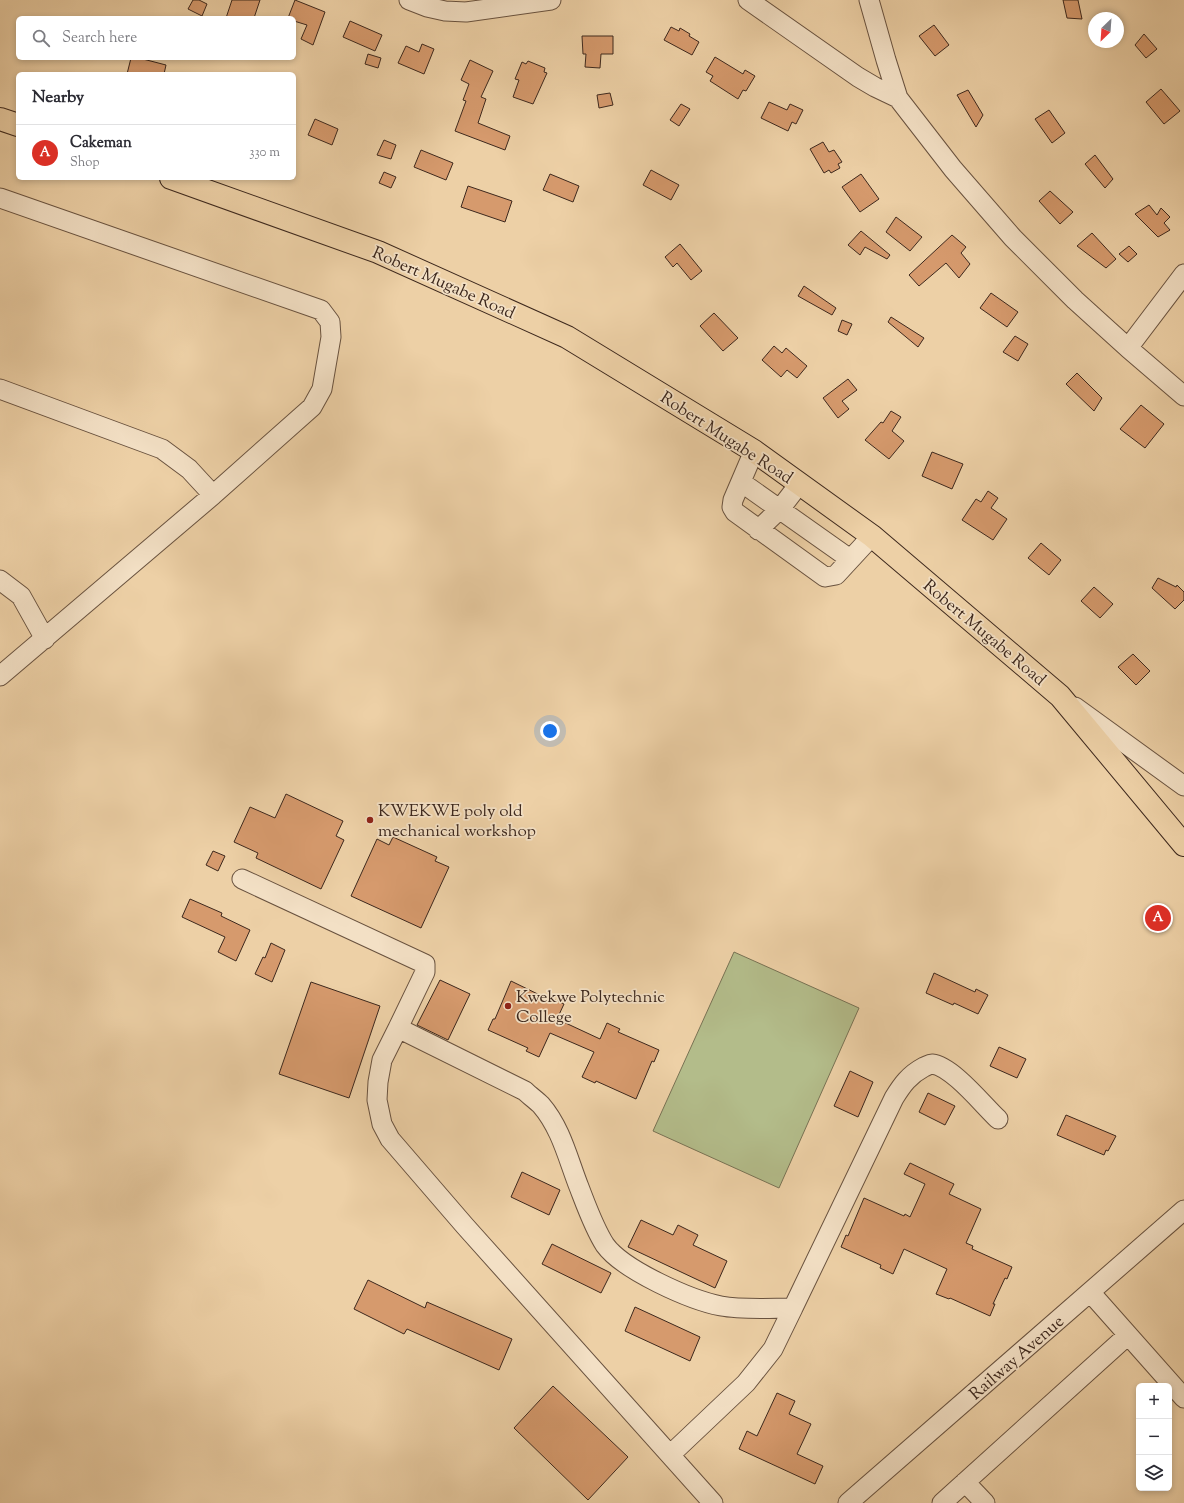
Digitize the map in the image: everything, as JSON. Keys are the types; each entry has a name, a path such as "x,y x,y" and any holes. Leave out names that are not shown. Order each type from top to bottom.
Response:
{"main road":[{"path":"0,119 16,124"},
{"name":"Robert Mugabe Road","path":"177,180 378,252 567,337 754,451 872,536 1060,696 1184,845"}],"street":[{"path":"409,0 439,9 466,12 551,0"},
{"path":"748,0 858,77 898,98"},
{"path":"869,0 898,98 953,169 1013,238 1075,300 1184,396"},
{"path":"0,198 321,310 330,322 331,337 322,389 312,407 213,495 0,676"},
{"path":"1128,348 1184,274"},
{"path":"0,389 162,449 189,468 213,495"},
{"path":"754,451 733,500 732,506 735,512 758,530 825,577 836,575 872,536"},
{"path":"741,482 850,559"},
{"path":"758,530 780,509 800,483"},
{"path":"0,580 20,596 45,639"},
{"path":"1060,696 1184,786"},
{"path":"242,879 425,964 425,972 382,1060 378,1082 377,1100 382,1124 390,1139 470,1232 713,1503"},
{"path":"398,1028 525,1091 541,1105 553,1121 567,1153 587,1209 605,1245 623,1262 654,1281 699,1300 721,1306 793,1308"},
{"path":"670,1455 746,1383 773,1349 894,1098 903,1083 915,1072 930,1064 942,1067 954,1075 998,1120"},
{"name":"Railway Avenue","path":"848,1503 1184,1210"},
{"path":"1090,1292 1184,1398"},
{"path":"942,1503 1128,1335"},
{"path":"965,1482 985,1503"}],"green space":[{"path":"734,952 859,1008 779,1188 653,1131"}],"building":[{"path":"193,0 199,0 207,4 202,16 188,9"},
{"path":"232,0 260,0 255,16 227,16"},
{"path":"295,0 325,12 313,45 301,39 307,25 296,22 296,16 289,16"},
{"path":"1063,0 1078,0 1082,19 1067,18"},
{"path":"350,21 382,35 375,51 343,37"},
{"path":"934,25 949,45 935,56 919,36"},
{"path":"671,27 679,31 680,28 699,42 692,55 664,40"},
{"path":"1144,34 1157,49 1146,58 1135,45"},
{"path":"582,36 613,36 613,54 601,54 600,68 585,67 586,54 583,54"},
{"path":"422,44 434,49 424,74 398,63 406,46 419,52"},
{"path":"368,54 381,58 378,68 365,64"},
{"path":"715,57 743,74 745,70 755,76 746,91 743,90 738,99 710,81 713,76 706,72"},
{"path":"130,60 147,60 166,65 164,72 128,72"},
{"path":"470,60 493,71 481,97 486,99 478,123 510,136 505,150 455,131 466,101 463,100 469,84 461,80"},
{"path":"528,61 545,68 544,72 547,73 533,104 513,97 519,80 515,79 522,62 526,64"},
{"path":"1161,89 1180,111 1164,124 1146,102"},
{"path":"968,90 983,115 976,127 957,95"},
{"path":"610,93 613,105 599,108 597,95"},
{"path":"769,102 787,110 790,104 803,110 796,124 792,122 788,131 761,118"},
{"path":"681,104 690,109 679,126 670,120"},
{"path":"1049,110 1065,133 1052,143 1035,119"},
{"path":"315,119 338,129 332,145 308,135"},
{"path":"384,140 396,145 391,159 377,155"},
{"path":"823,142 829,152 834,150 842,162 838,164 840,168 831,173 829,170 824,173 810,149"},
{"path":"421,150 453,163 446,180 414,167"},
{"path":"1095,155 1113,179 1105,188 1085,164"},
{"path":"651,170 679,185 671,200 643,185"},
{"path":"384,172 396,177 391,188 379,183"},
{"path":"550,174 579,186 573,202 543,190"},
{"path":"861,174 879,199 860,212 842,187"},
{"path":"468,186 512,201 505,222 461,207"},
{"path":"1050,191 1073,212 1060,224 1039,201"},
{"path":"1149,205 1157,215 1161,208 1170,217 1164,223 1170,230 1158,237 1135,214"},
{"path":"896,217 922,237 910,251 886,232"},
{"path":"861,231 890,255 887,259 865,247 860,255 848,245"},
{"path":"1092,233 1116,259 1106,268 1077,246"},
{"path":"952,235 966,247 961,253 970,264 959,278 946,263 919,286 909,275"},
{"path":"680,244 702,271 691,280 677,263 673,267 665,257"},
{"path":"1129,246 1137,254 1128,262 1119,254"},
{"path":"804,286 836,308 832,315 798,296"},
{"path":"991,293 1018,312 1007,327 980,308"},
{"path":"714,313 738,338 723,351 700,326"},
{"path":"891,317 924,338 918,347 888,322"},
{"path":"842,320 852,324 847,335 838,331"},
{"path":"1015,336 1028,344 1018,361 1003,352"},
{"path":"774,346 782,353 786,348 807,366 797,378 787,370 781,377 762,360"},
{"path":"1077,373 1102,398 1094,411 1066,384"},
{"path":"848,379 857,390 842,401 849,409 838,418 823,398"},
{"path":"1141,405 1164,424 1145,448 1120,429"},
{"path":"891,411 901,417 892,431 904,441 889,459 865,440 881,422 883,423"},
{"path":"932,452 963,464 952,489 922,476"},
{"path":"988,491 998,498 991,508 1007,519 993,540 962,520 976,499 981,502"},
{"path":"1041,543 1061,560 1049,575 1028,558"},
{"path":"1158,578 1176,587 1177,585 1184,592 1184,600 1175,609 1152,588"},
{"path":"1094,587 1113,604 1100,618 1081,601"},
{"path":"1133,654 1150,671 1136,685 1118,667"},
{"path":"286,794 343,821 336,836 344,840 321,889 256,858 258,853 234,842 250,807 275,818"},
{"path":"393,837 437,857 435,861 449,867 421,928 351,896 377,839 389,845"},
{"path":"213,851 225,856 218,871 206,865"},
{"path":"190,899 222,913 221,916 250,930 236,961 218,952 225,937 182,917"},
{"path":"271,943 285,950 272,982 255,974 263,957 265,958"},
{"path":"934,973 975,992 976,989 988,995 978,1014 954,1003 953,1005 926,993"},
{"path":"440,980 470,994 448,1040 417,1025"},
{"path":"511,981 550,1000 551,998 564,1004 557,1019 600,1039 607,1023 620,1029 618,1032 659,1050 654,1062 652,1061 636,1099 596,1081 595,1083 582,1077 594,1052 550,1033 539,1057 526,1051 528,1048 488,1030 493,1019 495,1019"},
{"path":"311,982 380,1006 349,1098 279,1074"},
{"path":"999,1047 1026,1059 1017,1078 990,1066"},
{"path":"850,1071 873,1082 858,1117 834,1106"},
{"path":"928,1093 955,1106 945,1125 919,1112"},
{"path":"1066,1115 1116,1136 1108,1151 1106,1150 1104,1155 1057,1135"},
{"path":"910,1163 954,1184 949,1194 981,1209 966,1243 973,1246 972,1249 1012,1267 1007,1279 1005,1278 993,1304 995,1304 990,1316 950,1298 949,1299 936,1294 947,1269 904,1249 893,1274 880,1268 881,1265 841,1247 846,1235 848,1236 864,1198 904,1216 905,1214 910,1217 925,1184 904,1174"},
{"path":"522,1172 560,1190 549,1215 511,1197"},
{"path":"641,1220 673,1235 678,1225 698,1235 693,1245 727,1261 715,1288 628,1247"},
{"path":"552,1244 611,1273 601,1293 542,1264"},
{"path":"368,1280 425,1308 427,1302 512,1339 499,1370 407,1329 404,1334 354,1309"},
{"path":"635,1307 700,1337 690,1361 625,1331"},
{"path":"553,1386 628,1457 588,1500 514,1428"},
{"path":"777,1393 795,1401 789,1414 811,1424 797,1454 823,1466 815,1484 739,1449 747,1431 757,1436"}],"place":[{"name":"KWEKWE poly old mechanical workshop","path":"370,820"},
{"name":"Cakeman","path":"1158,918"},
{"name":"Kwekwe Polytechnic College","path":"508,1006"}]}
